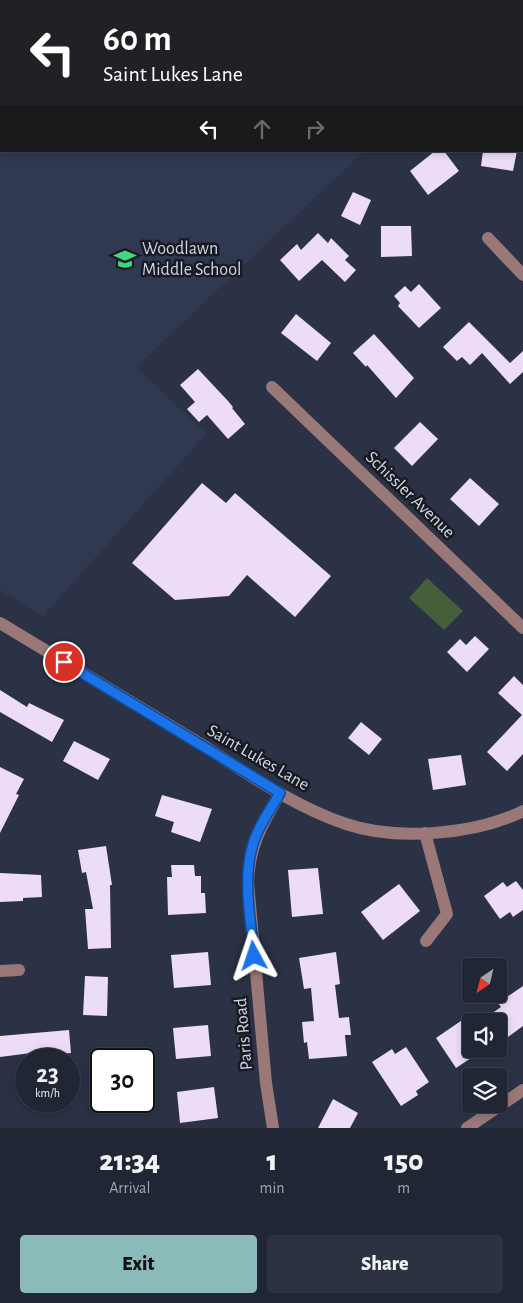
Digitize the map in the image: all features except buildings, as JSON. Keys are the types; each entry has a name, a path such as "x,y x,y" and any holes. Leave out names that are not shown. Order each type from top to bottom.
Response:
{"street":[{"path":"488,238 523,275"},
{"name":"Schissler Avenue","path":"272,387 523,628"},
{"name":"Saint Lukes Lane","path":"0,623 280,793 347,824 386,832 425,833 474,827 523,811"},
{"name":"Paris Road","path":"273,1128 266,1083 248,883 248,863 253,843 280,793"},
{"path":"425,833 447,914 426,941"},
{"path":"0,971 19,970"},
{"path":"467,1128 481,1124 523,1090"}],"shaded area":[{"name":"Woodlawn Middle School","path":"0,152 363,152 136,367 206,434 43,616 0,590"}],"green space":[{"path":"427,578 463,611 444,630 409,598"}],"place":[{"name":"Woodlawn Middle School","path":"125,259"}],"route":[{"path":"64,662 280,793 253,843 248,863 254,956"}]}
